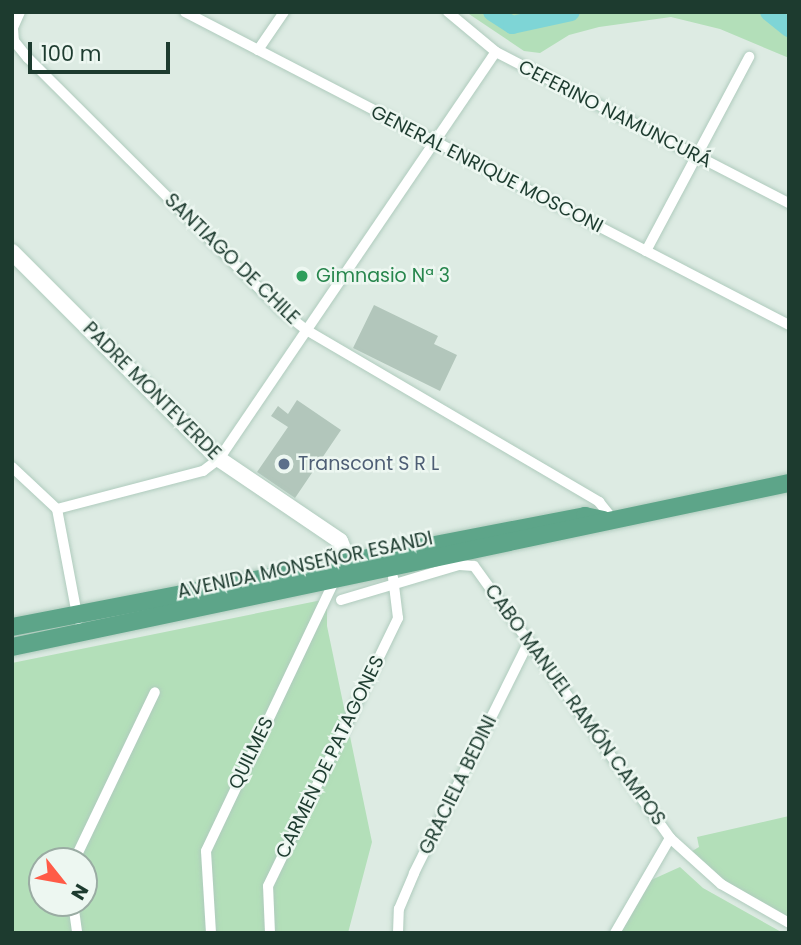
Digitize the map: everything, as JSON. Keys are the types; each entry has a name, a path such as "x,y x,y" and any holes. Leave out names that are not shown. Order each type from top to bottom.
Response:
{"main road":[{"name":"AVENIDA MONSEÑOR ESANDI","path":"12,627 352,569 390,569 585,516 608,519 789,483"},
{"name":"AVENIDA MONSEÑOR ESANDI","path":"12,647 334,582 352,569"}],"street":[{"name":"SANTIAGO DE CHILE","path":"20,12 13,28 14,41 28,58 308,331 599,502 608,519"},
{"name":"GENERAL ENRIQUE MOSCONI","path":"185,12 436,145 789,325"},
{"path":"258,50 284,12"},
{"name":"CEFERINO NAMUNCURÁ","path":"448,12 496,52 789,204"},
{"path":"57,509 203,471 219,459 290,350 308,331 436,145 496,52"},
{"path":"646,251 749,57"},
{"name":"PADRE MONTEVERDE","path":"12,252 219,459 340,541 352,569"},
{"path":"12,467 57,509 81,633"},
{"name":"CABO MANUEL RAMÓN CAMPOS","path":"341,600 390,569 471,564 670,838 721,884 789,923"},
{"name":"CARMEN DE PATAGONES","path":"270,933 268,886 398,618 390,569"},
{"name":"QUILMES","path":"211,933 206,850 334,582"},
{"name":"GRACIELA BEDINI","path":"398,933 399,909 414,873 529,641"},
{"path":"81,847 155,692"},
{"path":"615,933 670,838"}],"green space":[{"path":"466,12 789,12 789,58 720,29 671,17 599,27 569,35 540,53 524,51"},
{"path":"327,599 327,626 372,842 348,933 12,933 12,663"},
{"path":"789,816 789,921 731,887 689,853 699,847 697,837"},
{"path":"680,867 703,888 783,933 620,933 649,881"}],"building":[{"path":"374,305 438,336 434,344 457,355 440,391 353,348"},
{"path":"297,400 341,430 295,498 257,472 288,427 271,416 278,406 288,414"}],"waterway":[{"path":"492,12 512,25 571,12"},
{"path":"769,12 789,28"}],"place":[{"name":"Gimnasio Nª 3","path":"302,276"},
{"name":"Transcont S R L","path":"284,464"}]}
